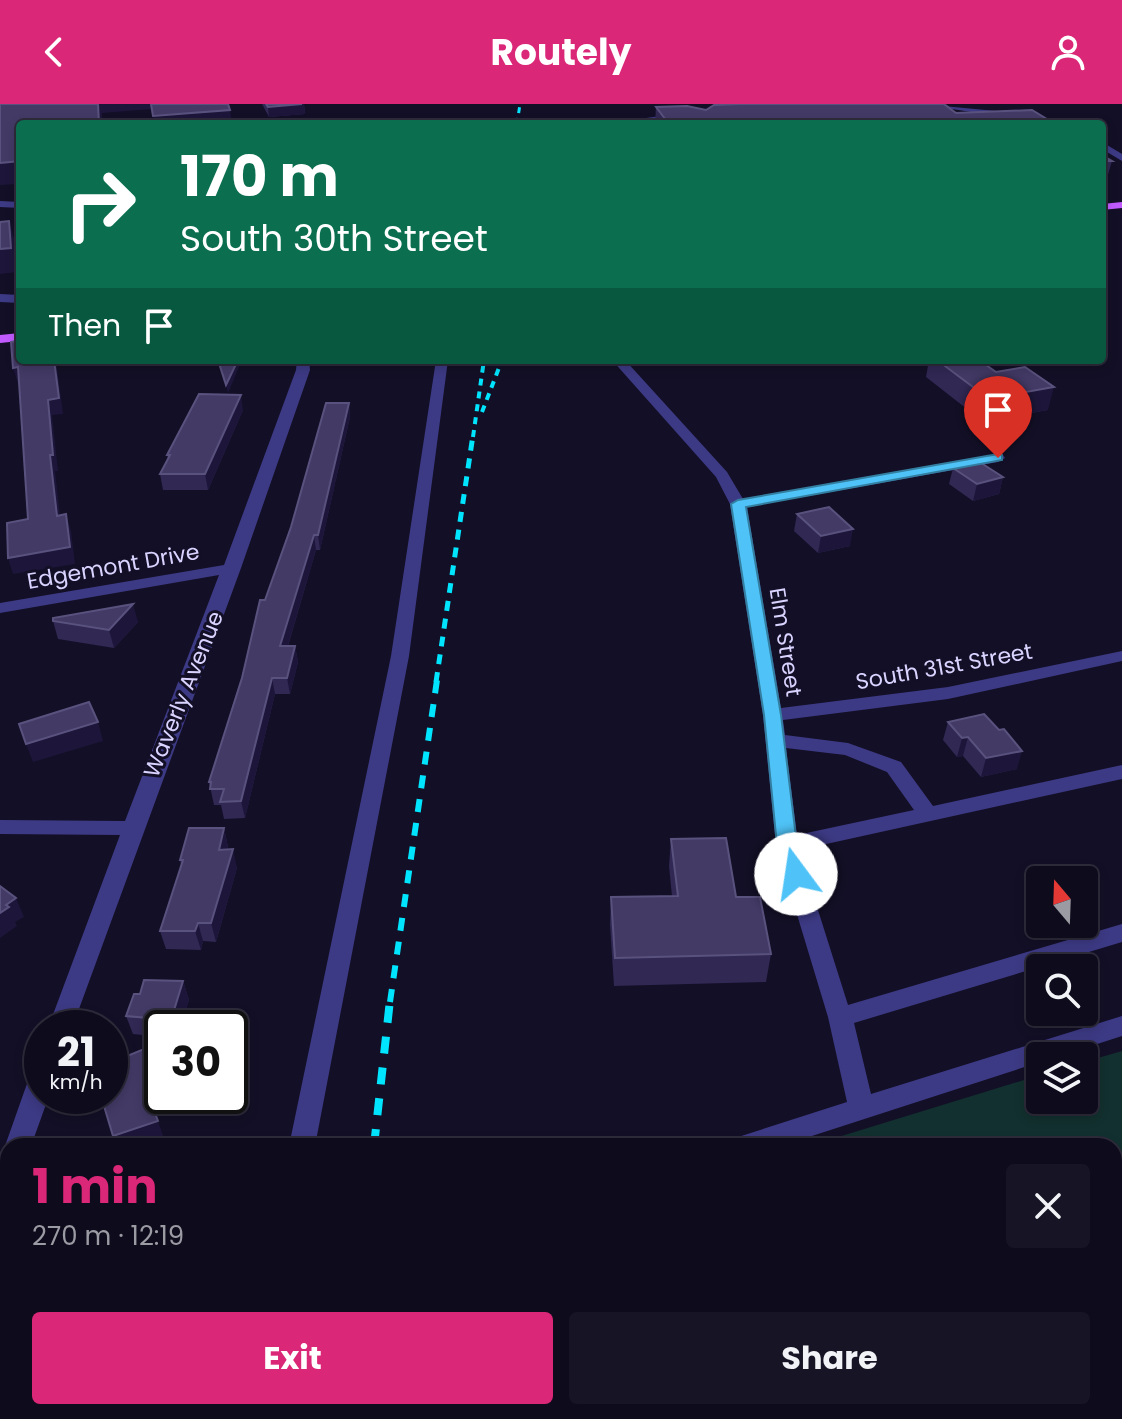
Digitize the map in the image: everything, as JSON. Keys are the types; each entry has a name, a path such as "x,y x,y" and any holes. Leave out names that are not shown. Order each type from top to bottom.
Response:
{"street":[{"path":"925,104 1040,120"},
{"path":"650,120 688,114"},
{"name":"Waverly Avenue","path":"66,1010 130,828 233,568 303,364"},
{"path":"304,1138 400,656 441,364"},
{"name":"Elm Street","path":"622,364 722,475 738,504 773,715 787,845 840,1017 862,1109"},
{"path":"738,504 998,458"},
{"name":"Edgemont Drive","path":"0,608 233,568"},
{"name":"South 31st Street","path":"773,715 948,693 1122,656"},
{"path":"775,740 848,749 894,767 928,815"},
{"path":"787,845 1122,772"},
{"path":"0,827 130,828"},
{"path":"840,1017 1122,933"},
{"path":"770,1138 1122,1026"},
{"path":"21,1138 29,1114"}],"green space":[{"path":"1122,1051 1122,1138 835,1138 1026,1079 1026,1114 1098,1114 1098,1058"}],"building":[{"path":"0,104 98,104 99,120 16,120 16,161 0,163"},
{"path":"151,104 228,104 230,110 153,116"},
{"path":"266,104 302,104 268,107"},
{"path":"944,104 956,113 1032,110 1048,120 666,120 656,107 687,106 706,110 714,105"},
{"path":"9,221 11,248 0,249 0,222"},
{"path":"16,341 16,364 55,364 59,398 48,400 53,455 50,455 57,516 66,514 70,547 8,558 7,523 28,519 18,367 13,368 11,342"},
{"path":"219,364 236,364 226,385"},
{"path":"942,364 985,364 996,372 1025,367 1054,387 1003,396 992,388 977,390"},
{"path":"199,394 241,395 205,474 160,474 170,455 167,455"},
{"path":"326,403 349,403 318,535 314,535 280,646 295,646 287,678 272,678 241,801 220,802 224,789 210,789 209,782 242,678 260,600 265,600 291,527"},
{"path":"978,461 1003,477 977,484 953,468"},
{"path":"829,507 853,529 821,536 797,514"},
{"path":"133,604 109,630 53,621 53,618"},
{"path":"89,702 98,722 26,744 19,724"},
{"path":"984,714 999,730 1004,729 1022,751 986,758 968,737 962,738 948,722"},
{"path":"189,828 224,828 219,850 233,849 211,923 198,923 195,931 160,931 183,860 180,860"},
{"path":"726,838 736,897 760,897 771,954 615,958 611,897 678,896 671,839"},
{"path":"0,886 16,898 0,913"},
{"path":"144,980 183,981 174,1010 144,1010 144,1018 128,1016 134,994 140,994"},
{"path":"144,1049 144,1114 155,1114 158,1121 113,1136 106,1114 128,1114 128,1056"}],"railway":[{"path":"518,120 520,104"},
{"path":"473,437 483,364"},
{"path":"482,412 500,364"},
{"path":"436,682 473,435"},
{"path":"390,1002 437,680"},
{"path":"375,1138 390,1000"}],"route":[{"path":"796,874 787,845 773,715 738,504 998,458"}]}
